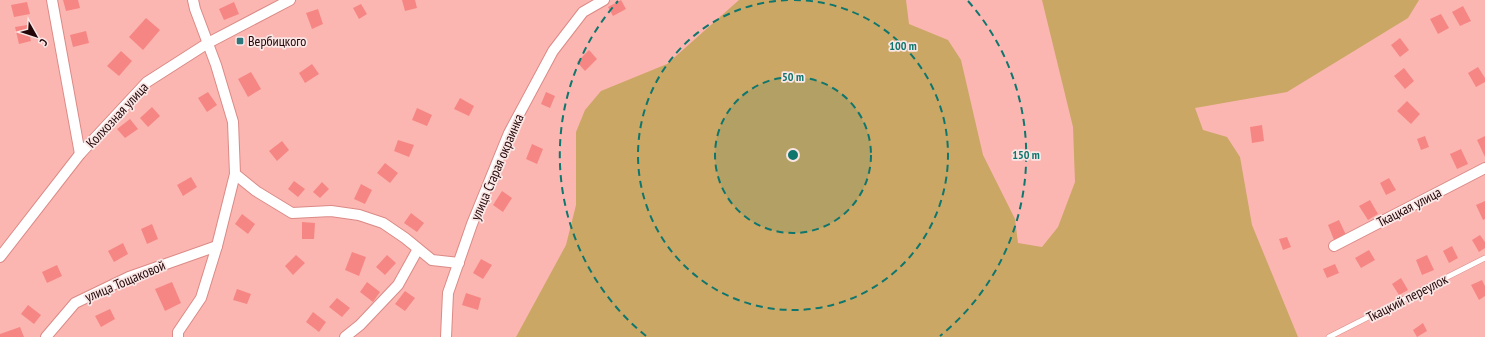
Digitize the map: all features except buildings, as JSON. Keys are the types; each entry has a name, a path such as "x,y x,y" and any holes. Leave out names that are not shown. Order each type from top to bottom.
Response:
{"street":[{"path":"52,0 80,154"},
{"path":"178,337 178,332 201,298 217,246 235,174 233,122 216,65 193,0"},
{"name":"Колхозная улица","path":"0,257 80,154 146,82 208,44 290,0"},
{"name":"улица Старая окраинка","path":"446,337 448,293 472,224 509,133 553,51 583,12 604,0"},
{"name":"Ткацкая улица","path":"1334,246 1485,168"},
{"path":"235,174 256,191 292,213 332,211 359,215 382,224 405,238 432,260 459,263"},
{"name":"улица Тощаковой","path":"46,337 75,303 129,276 217,246"},
{"path":"346,337 360,325 398,285 418,249"}],"lane":[{"name":"Ткацкий переулок","path":"1329,337 1485,258"}],"shaded area":[{"path":"739,0 906,0 909,24 948,40 961,60 983,155 1015,219 1018,243 1042,247 1058,227 1075,182 1073,127 1042,0 1419,0 1408,18 1287,92 1195,108 1203,130 1227,137 1240,157 1252,225 1298,337 516,337 566,245 576,205 576,132 585,110 601,91 667,64"}],"place":[{"name":"Вербицкого","path":"240,41"}]}
